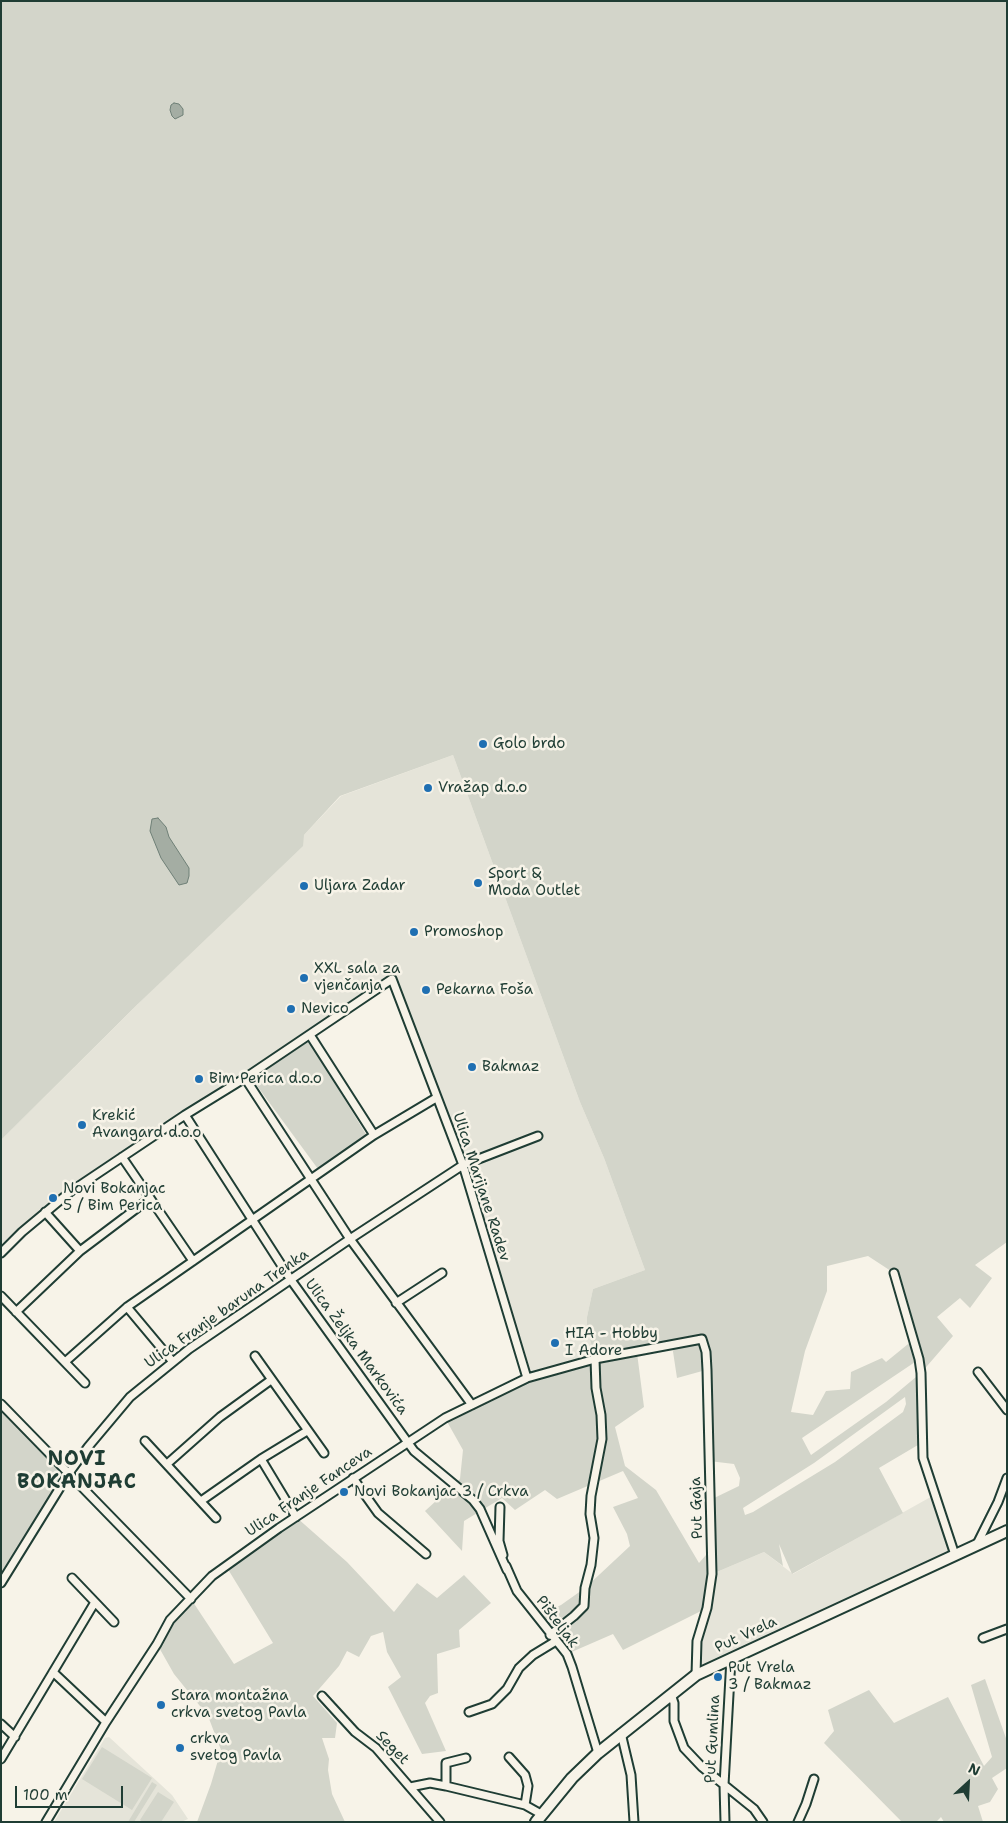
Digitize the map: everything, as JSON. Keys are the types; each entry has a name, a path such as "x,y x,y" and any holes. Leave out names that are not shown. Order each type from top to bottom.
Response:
{"main road":[{"name":"Put Vrela","path":"538,1818 572,1778 598,1753 696,1674 1007,1531"}],"street":[{"name":"Ulica Marijane Radev","path":"310,1035 392,979 463,1165 528,1378"},
{"path":"1,1252 70,1192 310,1035 374,1135"},
{"path":"245,1078 350,1239 472,1405"},
{"path":"65,1362 127,1307 374,1135 436,1098"},
{"name":"Ulica Željka Markovića","path":"186,1115 251,1220 291,1280 414,1451 473,1500 480,1509 507,1570"},
{"name":"Ulica Franje baruna Trenka","path":"1,1583 69,1473 88,1446 130,1396 173,1362 350,1239 463,1165 538,1136"},
{"path":"122,1157 193,1261"},
{"path":"16,1312 80,1251 150,1199"},
{"path":"46,1212 80,1251"},
{"path":"396,1303 442,1273"},
{"path":"894,1273 920,1366 924,1458 955,1555"},
{"path":"1,1296 86,1383"},
{"path":"127,1307 173,1362"},
{"name":"Ulica Franje Fanceva","path":"46,1822 170,1620 212,1576 296,1516 445,1418 528,1378 595,1359 702,1339"},
{"name":"Put Gaja","path":"696,1674 698,1641 707,1608 712,1574 707,1370 706,1352 702,1339"},
{"path":"255,1356 324,1453"},
{"path":"550,1635 584,1606 591,1566 594,1538 590,1514 591,1496 602,1439 596,1388 595,1359"},
{"path":"978,1372 1007,1410"},
{"path":"167,1464 220,1417 271,1380"},
{"path":"1,1404 191,1598"},
{"path":"201,1501 307,1431"},
{"path":"145,1441 216,1518"},
{"path":"261,1460 296,1516"},
{"path":"353,1478 378,1513 426,1554"},
{"path":"977,1544 998,1502 1007,1478"},
{"name":"Pišteljak","path":"500,1507 499,1541 507,1570 516,1591 567,1654 598,1753"},
{"path":"72,1578 114,1622"},
{"path":"1,1760 95,1602"},
{"path":"983,1638 1007,1629"},
{"path":"469,1712 492,1704 507,1689 519,1668 533,1655 556,1641"},
{"name":"Put Gumlina","path":"725,1822 724,1785 731,1658"},
{"path":"53,1672 106,1722"},
{"path":"671,1694 674,1703 674,1722 684,1748 702,1767 754,1809 763,1822"},
{"name":"Seget","path":"322,1696 355,1732 376,1748 440,1822"},
{"path":"1,1724 15,1737"},
{"path":"621,1733 630,1775 634,1822"},
{"path":"509,1757 525,1775 528,1786 525,1806"},
{"path":"446,1786 446,1763 466,1758"},
{"path":"798,1822 814,1779"},
{"path":"410,1787 430,1783 446,1786 525,1806 538,1818"}],"shaded area":[{"path":"1,1 1007,1 1007,1242 975,1265 992,1278 970,1308 960,1298 937,1317 953,1336 921,1373 918,1360 802,1438 811,1455 886,1402 916,1377 920,1405 918,1425 922,1429 923,1442 879,1468 903,1513 792,1574 779,1544 783,1566 764,1552 712,1574 707,1608 623,1650 613,1634 567,1654 536,1617 561,1605 585,1588 630,1546 627,1534 613,1507 638,1498 623,1471 557,1499 545,1490 515,1510 502,1498 464,1521 462,1551 425,1511 460,1479 463,1450 445,1418 527,1378 595,1359 587,1327 587,1317 593,1289 645,1270 604,1158 580,1102 453,755 340,796 304,835 303,846 138,1004 1,1140","holes":["868,1256 894,1273 913,1340 886,1362 882,1358 851,1372 850,1389 826,1391 813,1415 791,1412 805,1351 827,1291 827,1266","672,1345 677,1378 706,1370 709,1461 734,1464 740,1478 739,1486 710,1500 711,1531 706,1555 699,1563 656,1490 625,1466 615,1427 644,1407 637,1353","905,1397 906,1404 903,1412 835,1462 745,1515 743,1508 814,1463"]},
{"path":"174,103 179,104 183,109 183,115 175,119 170,110 171,105"},
{"path":"453,755 580,1102 604,1158 645,1270 593,1289 587,1317 587,1327 595,1359 527,1378 463,1165 392,979 70,1192 1,1253 1,1140 226,917 341,796"},
{"path":"158,818 166,827 169,837 189,868 187,883 179,885 161,858 150,831 152,819"},
{"path":"309,1041 367,1136 318,1169 252,1079"},
{"path":"1,1404 69,1473 1,1583"},
{"path":"936,1494 955,1555 696,1675 697,1641 712,1574 764,1552 793,1574"},
{"path":"296,1517 347,1562 394,1612 417,1583 437,1598 464,1575 491,1603 459,1630 460,1647 437,1654 438,1693 430,1696 425,1703 446,1751 422,1754 388,1687 401,1677 387,1652 383,1632 371,1636 359,1657 347,1651 339,1666 313,1696 337,1723 335,1738 322,1738 329,1759 328,1770 332,1794 345,1822 197,1822 221,1750 208,1716 174,1674 157,1644 170,1620 191,1599 234,1664 273,1643 226,1566"},
{"path":"985,1679 1007,1741 1007,1768 992,1778 998,1789 990,1802 978,1806 983,1822 944,1822 941,1817 936,1822 902,1822 824,1743 834,1731 828,1710 869,1690 894,1723 948,1697 984,1766 992,1757 971,1685"},
{"path":"109,1737 172,1795 188,1819 181,1822 54,1822 105,1738"},
{"path":"102,1747 152,1778 132,1810 82,1779"},
{"path":"152,1782 157,1785 134,1822 128,1822"},
{"path":"158,1792 174,1802 161,1822 143,1822 140,1820"}],"place":[{"name":"Golo brdo","path":"483,744"},
{"name":"Vražap d.o.o","path":"428,788"},
{"name":"Sport & Moda Outlet","path":"478,883"},
{"name":"Uljara Zadar","path":"304,886"},
{"name":"Promoshop","path":"414,932"},
{"name":"XXL sala za vjenčanja","path":"304,978"},
{"name":"Pekarna Foša","path":"426,990"},
{"name":"Nevico","path":"291,1009"},
{"name":"Bakmaz","path":"472,1067"},
{"name":"Bim Perica d.o.o","path":"199,1079"},
{"name":"Krekić Avangard d.o.o","path":"82,1125"},
{"name":"Novi Bokanjac 5 / Bim Perica","path":"53,1198"},
{"name":"HIA - Hobby I Adore","path":"555,1343"},
{"name":"Novi Bokanjac 3 / Crkva","path":"344,1492"},
{"name":"Put Vrela 3 / Bakmaz","path":"718,1677"},
{"name":"Stara montažna crkva svetog Pavla","path":"161,1705"},
{"name":"crkva svetog Pavla","path":"180,1748"}],"district":[{"name":"NOVI BOKANJAC","path":"77,1472"}]}
